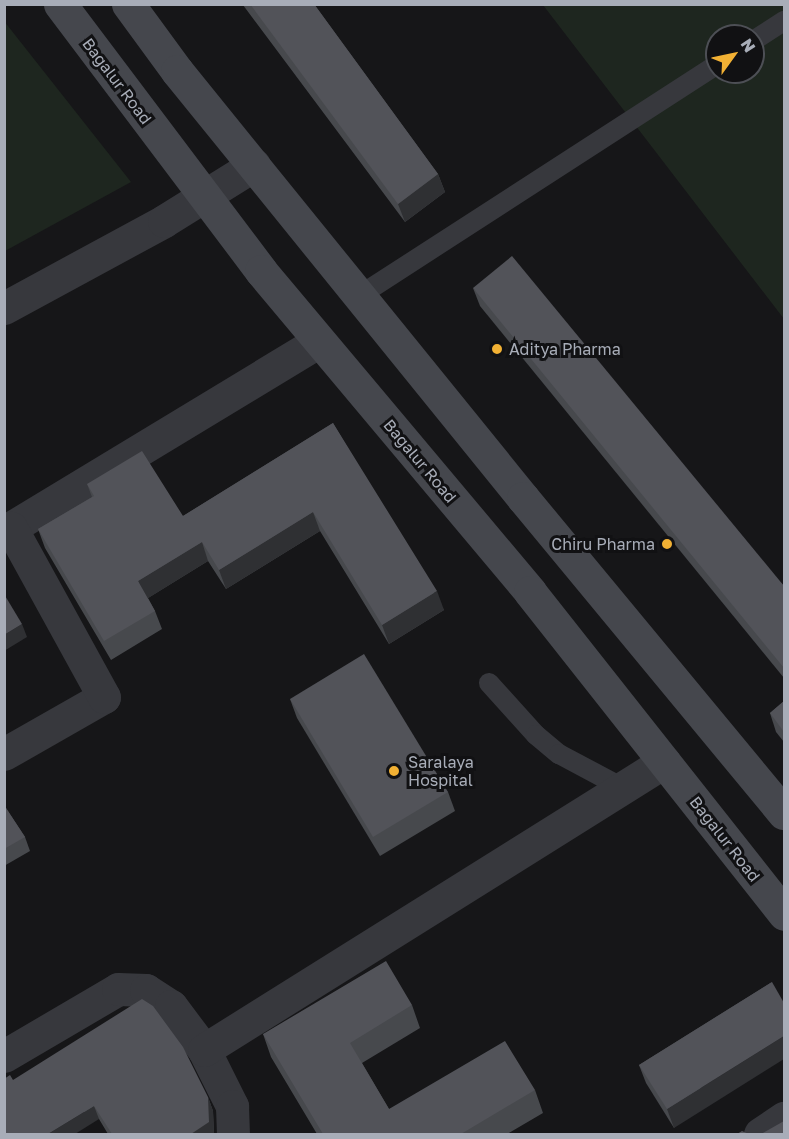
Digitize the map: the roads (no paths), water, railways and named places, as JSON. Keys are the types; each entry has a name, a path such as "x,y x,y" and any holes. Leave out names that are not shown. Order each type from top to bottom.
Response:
{"main road":[{"name":"Bagalur Road","path":"60,4 204,195 320,341 530,592 784,914"},
{"path":"128,4 359,296 784,813"}],"street":[{"path":"4,308 254,165"},
{"path":"4,754 104,697 8,530 320,341"},
{"path":"204,1050 664,762"},
{"path":"4,1056 118,989 146,990 171,1006 204,1050 232,1106 233,1134"},
{"path":"760,1134 784,1118"}],"lane":[{"path":"765,33 784,21"},
{"path":"359,296 705,72"},
{"path":"489,683 536,735 559,754 623,788"}],"place":[{"name":"Aditya Pharma","path":"497,349"},
{"name":"Chiru Pharma","path":"667,544"},
{"name":"Saralaya Hospital","path":"394,771"}]}
